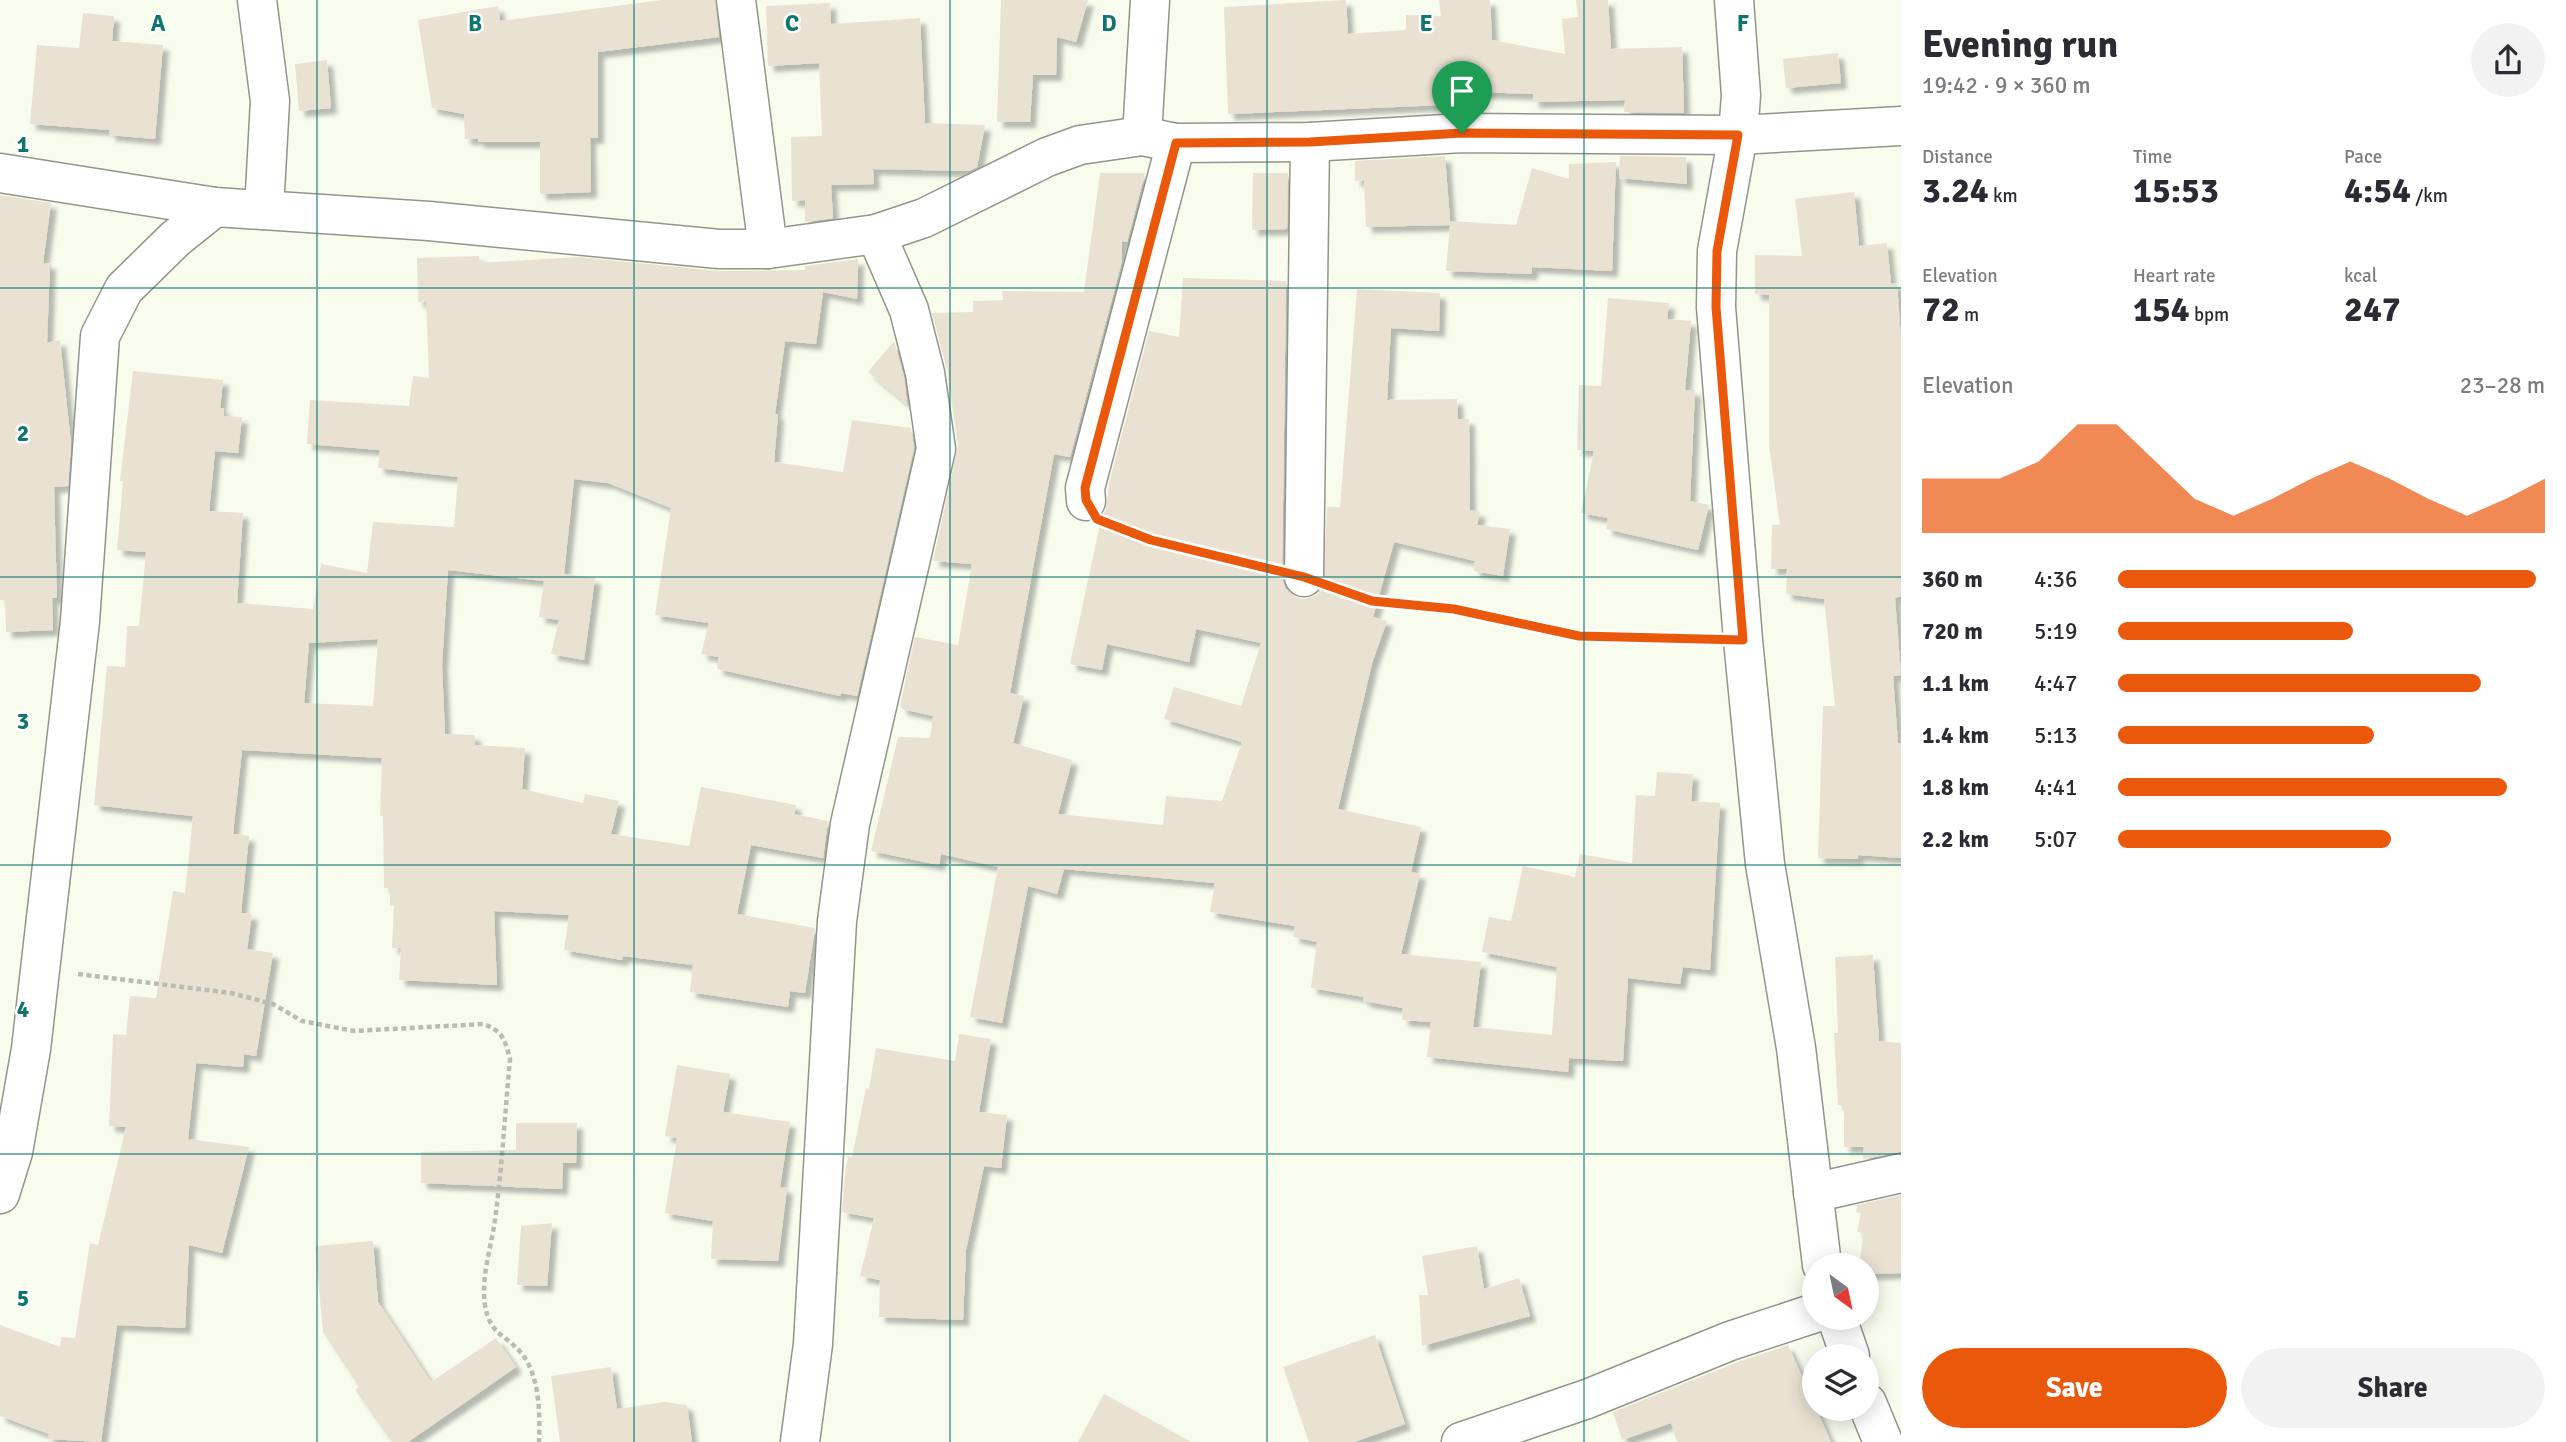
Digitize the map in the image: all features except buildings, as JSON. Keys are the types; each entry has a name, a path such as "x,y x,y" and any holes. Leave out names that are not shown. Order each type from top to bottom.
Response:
{"street":[{"path":"257,0 270,101 264,210"},
{"path":"736,0 768,249"},
{"path":"1086,500 1085,488 1159,139 1150,0"},
{"path":"1734,0 1741,95 1738,135 1717,251 1716,307 1743,640 1765,864 1796,1048 1820,1253"},
{"path":"0,173 215,207 429,222 719,249 768,249 876,234 924,218 1080,145 1159,139 1310,142 1462,133 1738,135 1901,126"},
{"path":"1304,577 1310,142"},
{"path":"0,1195 13,1152 30,1048 80,621 100,336 124,289 175,239 215,207"},
{"path":"800,1442 813,1345 837,921 850,824 936,449 925,373 909,310 876,234"},
{"path":"1813,1193 1901,1173"},
{"path":"1461,1442 1587,1399 1730,1341 1802,1317"},
{"path":"1874,1421 1883,1442"}],"path":[{"path":"1086,500 1097,519 1151,540 1304,577 1372,601 1454,609 1579,636 1743,640"},
{"path":"39,969 231,993 273,1004 302,1021 354,1031 484,1024 496,1028 505,1037 510,1059 495,1221 486,1263 485,1301 493,1330 522,1354 532,1373 537,1392 539,1442"}],"route":[{"path":"1462,133 1738,135 1717,251 1716,307 1743,640 1579,636 1516,620 1454,609 1372,601 1304,577 1151,540 1097,519 1091,512 1085,488 1176,143 1310,142 1462,133"}]}
